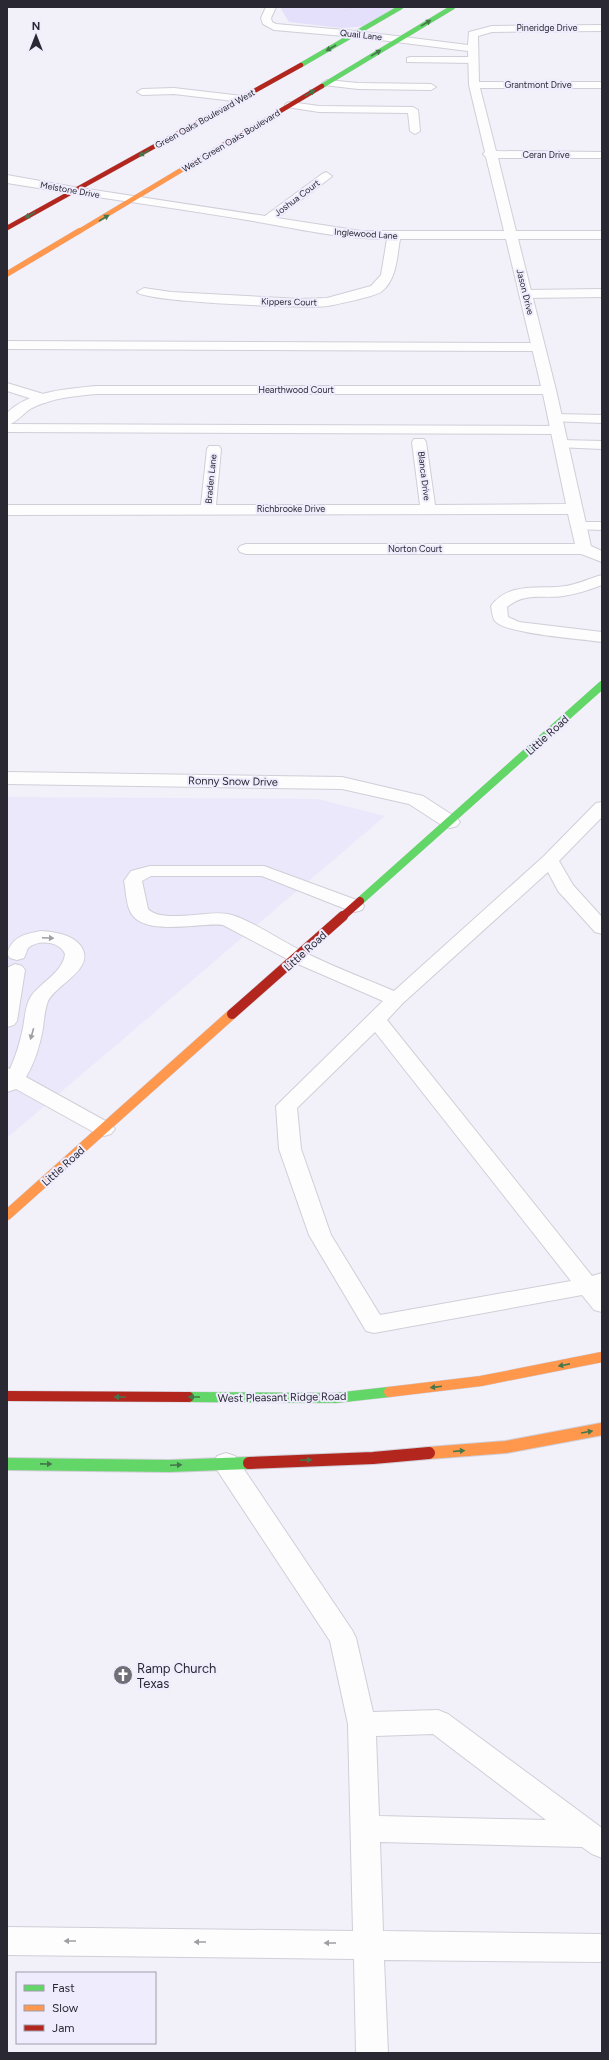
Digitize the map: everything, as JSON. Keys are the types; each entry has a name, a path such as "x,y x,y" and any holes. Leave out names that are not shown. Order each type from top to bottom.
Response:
{"main road":[{"name":"Green Oaks Boulevard West","path":"7,228 242,99 401,7"},
{"name":"West Green Oaks Boulevard","path":"7,274 133,200 453,7"},
{"name":"Little Road","path":"7,1215 602,685"},
{"name":"West Pleasant Ridge Road","path":"7,1396 334,1398 481,1381 602,1357"},
{"path":"7,1464 169,1466 373,1458 506,1447 602,1429"}],"street":[{"name":"Quail Lane","path":"270,7 266,18 268,24 274,27 399,39 474,55"},
{"name":"Pineridge Drive","path":"492,29 602,28"},
{"name":"Jason Drive","path":"492,29 473,34 474,85 489,154 549,390 584,550"},
{"name":"Grantmont Drive","path":"474,85 602,85"},
{"path":"142,92 174,91 242,99"},
{"name":"Ceran Drive","path":"489,154 602,155"},
{"name":"Joshua Court","path":"267,220 326,176"},
{"name":"Melstone Drive","path":"7,179 133,200"},
{"name":"Inglewood Lane","path":"133,200 360,235 394,237 602,235"},
{"name":"Kippers Court","path":"144,292 171,296 300,303 327,302 376,289 387,276 394,237"},
{"name":"Hearthwood Court","path":"45,399 68,393 96,390 549,390"},
{"path":"7,422 20,410 45,399"},
{"name":"Blanca Drive","path":"419,442 428,509"},
{"name":"Braden Lane","path":"208,509 214,448"},
{"name":"Richbrooke Drive","path":"7,510 575,509"},
{"name":"Norton Court","path":"246,549 584,550"},
{"path":"584,550 602,557"},
{"name":"Ronny Snow Drive","path":"7,778 342,783 374,789 416,800 450,822"}],"lane":[{"path":"410,60 474,55"},
{"path":"327,82 358,86 431,87"},
{"path":"290,105 319,109 413,110 415,131"},
{"path":"525,294 602,293"},
{"path":"7,345 538,346"},
{"path":"7,387 45,399"},
{"path":"7,428 443,431 556,424 602,419"},
{"path":"561,444 602,445"},
{"path":"578,526 602,526"},
{"path":"602,580 578,590 517,593 510,596 499,606 501,619 516,626 602,637"},
{"path":"595,1284 374,1325 320,1235 290,1149 286,1106 396,999 550,860 602,807"},
{"path":"550,860 565,887 602,928"},
{"path":"355,906 264,871 150,871 137,875 132,881 139,910 144,916 151,920 170,922 212,918 228,920 298,957 396,999"},
{"path":"7,1021 19,946 24,942 48,937 62,940 68,944 73,949 75,959 70,968 46,989 39,999 26,1054 9,1080 104,1129"},
{"path":"376,1020 595,1284 602,1304"},
{"path":"226,1463 343,1638 362,1724 372,2053"},
{"path":"362,1724 438,1722 595,1840"},
{"path":"366,1829 595,1840"},
{"path":"7,1941 369,1944 602,1948"}],"shaded area":[{"path":"280,7 401,7 369,26 342,28 289,22"},
{"path":"7,797 318,799 385,816 7,1138"}],"traffic: fast":[{"path":"301,65 401,7"},
{"path":"322,86 453,7"},
{"path":"360,901 602,685"},
{"path":"189,1397 335,1398 389,1392"},
{"path":"7,1464 169,1466 249,1463"}],"traffic: slow":[{"path":"7,274 188,166"},
{"path":"7,1215 232,1014"},
{"path":"389,1392 481,1381 602,1357"},
{"path":"429,1453 506,1447 602,1429"}],"traffic: jam":[{"path":"7,228 301,65"},
{"path":"188,166 322,86"},
{"path":"232,1014 360,901"},
{"path":"7,1396 189,1397"},
{"path":"249,1463 373,1458 429,1453"}],"place":[{"name":"Ramp Church Texas","path":"123,1675"}]}
